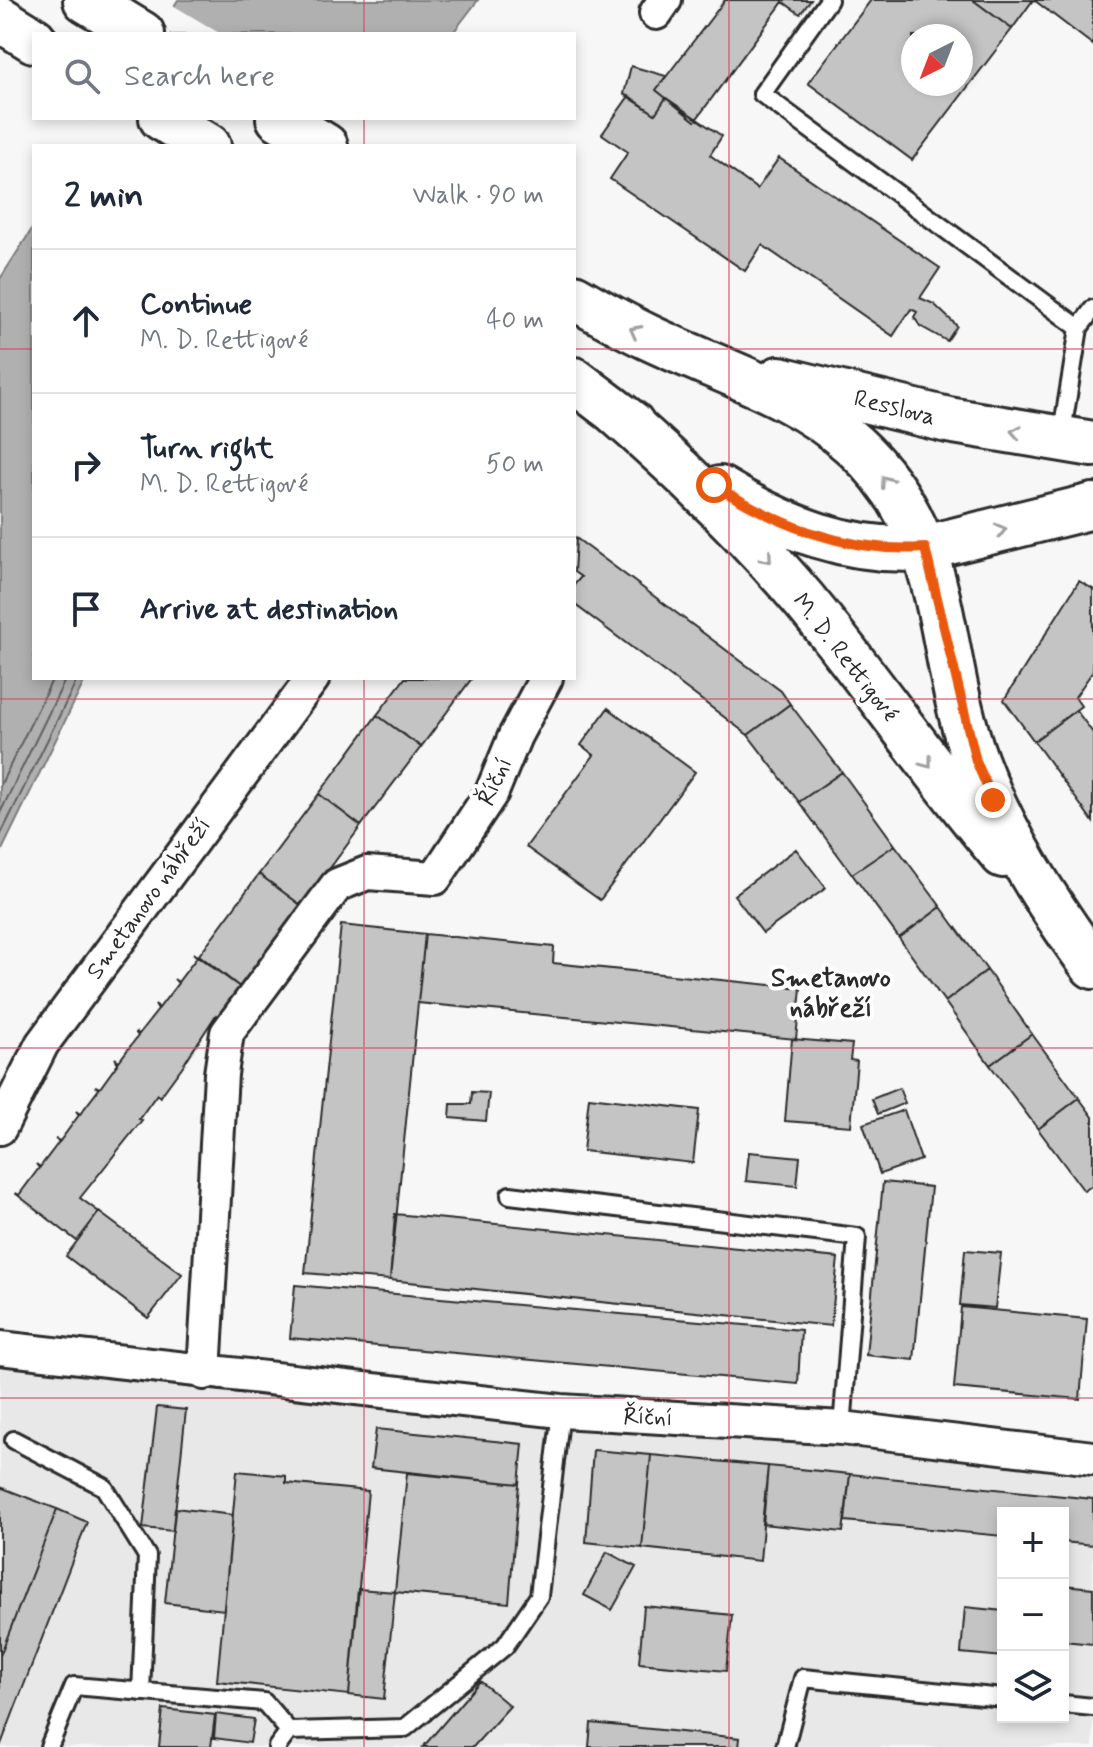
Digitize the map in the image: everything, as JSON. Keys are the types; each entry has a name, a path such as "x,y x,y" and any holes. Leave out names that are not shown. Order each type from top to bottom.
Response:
{"main road":[{"path":"86,0 139,32"},
{"path":"165,120 205,144"},
{"path":"282,120 322,144"},
{"name":"M. D. Rettigové","path":"576,298 648,337 796,402 855,446 902,505 925,548 976,761 1015,843 1064,925 1093,966"},
{"name":"Resslova","path":"699,359 948,420 1077,442"},
{"name":"M. D. Rettigové","path":"576,382 714,485 780,522 810,534 866,547 925,548"},
{"name":"M. D. Rettigové","path":"610,407 703,491 760,550 826,628 953,797 1064,925"},
{"path":"925,548 1093,506"}],"street":[{"name":"Smetanovo nábřeží","path":"0,1128 42,1044 312,680"},
{"name":"Říční","path":"204,1373 221,1074 227,1033 337,885 367,873 435,878 492,792 515,736 545,680"},
{"name":"Říční","path":"0,1348 561,1411 842,1428 1093,1458"}],"lane":[{"path":"829,0 762,94 1079,328"},
{"path":"1077,442 1079,328 1093,309"},
{"path":"510,1195 857,1237 842,1428"},
{"path":"289,1731 405,1728 505,1646 539,1596 561,1411"},
{"path":"14,1440 104,1487 147,1556 141,1692"},
{"path":"785,1747 803,1678 997,1697"},
{"path":"49,1747 74,1686 264,1702 289,1731"},
{"path":"1069,1705 1093,1707"},
{"path":"277,1747 289,1731"}],"shaded area":[{"path":"0,1363 1093,1471 1093,1747 0,1747"}],"water":[{"path":"178,0 478,0 454,32 157,32"},
{"path":"32,229 32,680 85,680 0,854 0,279"}],"pier":[{"path":"171,4 218,32 153,32"},
{"path":"97,120 364,120 391,136 385,144 120,144 92,127"}],"building":[{"path":"725,0 811,0 800,14 783,2 695,121 656,90"},
{"path":"871,0 973,0 1012,29 973,80 973,24 901,24 901,96 961,96 912,160 808,83"},
{"path":"973,0 1033,0 1012,29"},
{"path":"1034,0 1093,0 1093,45"},
{"path":"631,66 666,76 656,90 666,98 655,114 624,94"},
{"path":"629,96 655,114 666,98 722,136 710,155 757,189 779,158 940,268 920,298 934,304 957,326 947,341 920,326 914,317 917,312 911,309 893,336 762,245 745,271 610,179 628,152 602,134"},
{"path":"576,538 781,691 790,704 748,735 576,606 576,583 581,577 576,573"},
{"path":"1079,581 1093,589 1093,671 1075,697 1081,706 1034,741 1004,700"},
{"path":"403,680 471,680 421,747 377,715"},
{"path":"790,704 842,772 799,802 748,735"},
{"path":"608,708 695,772 600,900 526,847 594,755 581,745"},
{"path":"1076,710 1093,733 1093,822 1034,741"},
{"path":"377,715 421,747 361,826 319,794"},
{"path":"842,772 895,845 852,874 799,802"},
{"path":"319,794 361,826 302,906 259,874"},
{"path":"895,845 941,907 899,938 852,874"},
{"path":"796,849 826,888 763,933 734,895"},
{"path":"259,874 302,906 241,988 199,955"},
{"path":"941,907 987,970 945,1002 899,938"},
{"path":"341,925 425,934 390,1280 305,1273"},
{"path":"425,934 554,947 553,963 801,988 796,1039 418,1003"},
{"path":"193,953 241,988 219,1017 216,1015 160,1097 157,1094 139,1119 142,1120 80,1198 99,1212 77,1241 15,1193 19,1195 39,1168 36,1164 40,1167 59,1142 55,1139 60,1141 79,1115 76,1111 80,1114 99,1089 95,1086 100,1088 118,1063 115,1058 119,1061 138,1036 135,1032 139,1034 158,1010 155,1005 159,1008 178,983 174,979 178,982 197,957"},
{"path":"987,970 1032,1034 990,1065 945,1002"},
{"path":"1032,1034 1079,1098 1038,1129 990,1065"},
{"path":"792,1039 852,1044 850,1060 857,1061 851,1126 785,1121"},
{"path":"899,1088 905,1103 878,1114 872,1099"},
{"path":"472,1092 489,1093 486,1121 450,1118 451,1104 471,1104"},
{"path":"589,1097 699,1110 693,1163 583,1151"},
{"path":"1079,1098 1093,1117 1093,1185 1084,1191 1038,1129"},
{"path":"904,1110 921,1160 880,1174 863,1124"},
{"path":"749,1152 800,1157 797,1186 746,1181"},
{"path":"883,1182 931,1187 914,1360 866,1355"},
{"path":"99,1212 182,1274 148,1318 66,1256"},
{"path":"395,1214 838,1258 831,1326 390,1280"},
{"path":"965,1250 1001,1253 995,1308 960,1305"},
{"path":"295,1285 801,1330 798,1384 290,1338"},
{"path":"961,1307 1087,1319 1080,1399 954,1388"},
{"path":"157,1407 186,1410 173,1531 143,1528"},
{"path":"376,1429 523,1444 519,1484 371,1468"},
{"path":"593,1450 651,1455 642,1548 586,1542"},
{"path":"651,1455 768,1466 760,1561 642,1548"},
{"path":"768,1466 850,1474 843,1532 762,1524"},
{"path":"237,1471 286,1476 286,1483 368,1491 349,1695 217,1681"},
{"path":"407,1473 519,1484 509,1603 395,1592"},
{"path":"850,1474 1093,1499 1093,1545 1069,1543 1069,1507 997,1507 997,1535 845,1521"},
{"path":"0,1487 57,1509 0,1656"},
{"path":"175,1508 233,1515 224,1610 165,1603"},
{"path":"57,1509 87,1522 0,1747 0,1656"},
{"path":"607,1552 636,1567 612,1610 584,1595"},
{"path":"1069,1586 1093,1588 1093,1644 1069,1642"},
{"path":"358,1589 395,1592 384,1699 349,1695"},
{"path":"644,1606 732,1615 726,1671 639,1663"},
{"path":"965,1607 997,1610 997,1656 961,1653"},
{"path":"480,1681 510,1706 473,1747 423,1747"},
{"path":"163,1709 215,1715 211,1747 159,1747"},
{"path":"216,1714 254,1719 250,1743 214,1738"},
{"path":"591,1723 740,1738 739,1747 589,1747"}],"district":[{"name":"Smetanovo nábřeží","path":"831,992"}],"route":[{"path":"714,485 780,522 810,534 866,547 925,548 944,618 958,696 976,761 993,800"}]}
